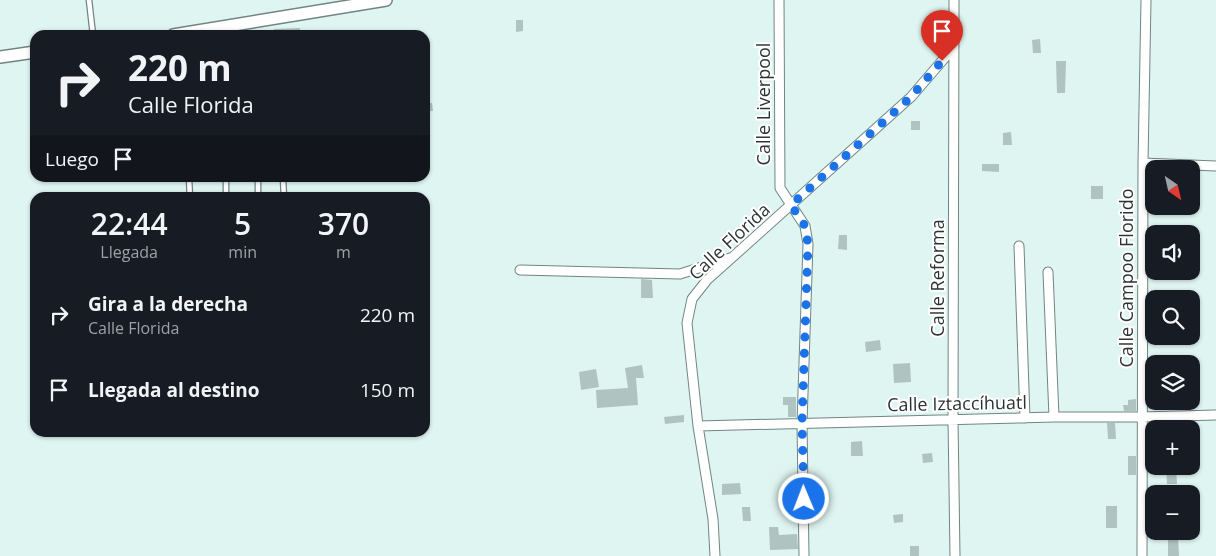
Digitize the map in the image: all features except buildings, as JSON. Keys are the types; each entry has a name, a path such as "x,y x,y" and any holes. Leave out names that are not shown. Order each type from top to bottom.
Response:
{"street":[{"path":"221,30 386,0"},
{"name":"Calle Liverpool","path":"779,0 780,188 805,226 808,244 802,423 804,556"},
{"name":"Calle Reforma","path":"954,0 953,419 955,556"},
{"name":"Calle Campoo Florido","path":"1142,556 1141,417 1146,0"},
{"name":"Calle Florida","path":"715,556 713,519 698,426 687,323 692,299 707,280 911,97 954,47"},
{"path":"0,57 30,53"},
{"path":"1143,163 1216,166"},
{"path":"1019,246 1025,418"},
{"path":"520,270 680,274 732,258"},
{"path":"1048,272 1054,417"},
{"name":"Calle Iztaccíhuatl","path":"698,426 953,419 1216,415"}],"lane":[{"path":"89,0 92,30"}],"route":[{"path":"804,499 802,423 808,244 805,226 791,205 911,97 942,61"}]}
